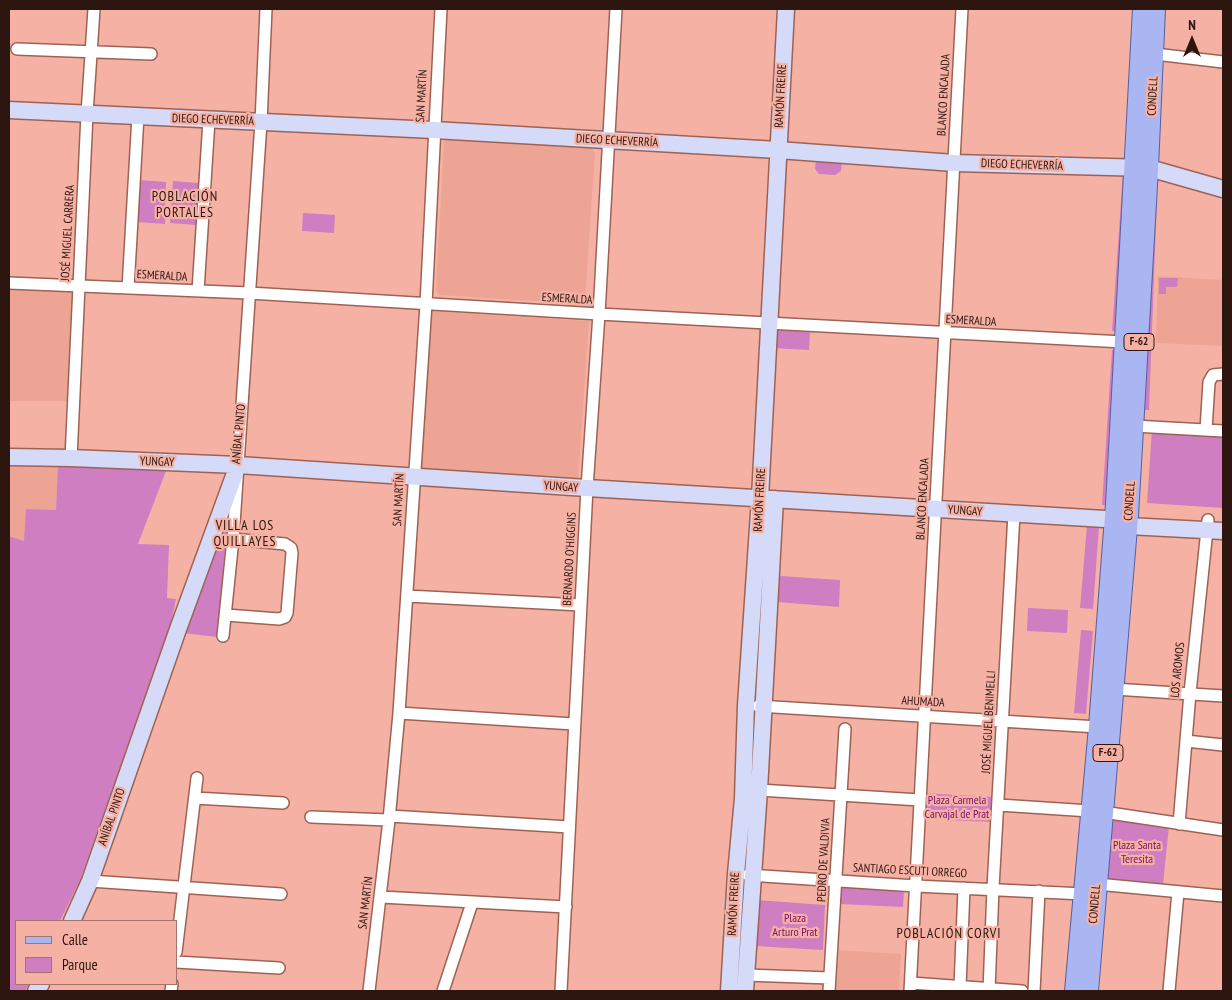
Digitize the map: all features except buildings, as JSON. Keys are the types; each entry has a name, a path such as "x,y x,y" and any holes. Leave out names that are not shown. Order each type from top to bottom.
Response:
{"main road":[{"name":"CONDELL","path":"1097,811 1098,727 1134,426 1142,168 1142,9"},
{"name":"CONDELL","path":"1074,991 1090,889 1097,811 1114,689 1124,520 1124,342 1155,54 1156,9"},
{"name":"CONDELL","path":"1088,991 1090,889"}],"street":[{"name":"JOSÉ MIGUEL CARRERA","path":"71,458 94,9"},
{"name":"ANÍBAL PINTO","path":"72,920 90,880 238,465 261,122 266,9"},
{"name":"SAN MARTÍN","path":"369,991 390,818 400,713 426,304 440,9"},
{"name":"BERNARDO O'HIGGINS","path":"561,991 587,488 616,9"},
{"name":"RAMÓN FREIRE","path":"745,983 764,706 769,323 786,9"},
{"name":"BLANCO ENCALADA","path":"911,987 962,9"},
{"path":"17,49 151,54"},
{"path":"1155,54 1223,62"},
{"name":"DIEGO ECHEVERRÍA","path":"9,110 434,130 778,150 954,163 1142,168 1223,189"},
{"path":"128,288 138,116"},
{"path":"198,292 209,120"},
{"name":"ESMERALDA","path":"9,283 249,293 1124,342"},
{"path":"1206,430 1209,382 1213,375 1223,374"},
{"path":"1134,426 1223,432"},
{"name":"YUNGAY","path":"9,457 238,465 587,488 1215,525"},
{"path":"223,636 238,465"},
{"name":"RAMÓN FREIRE","path":"730,991 736,874 743,798 746,705 767,498"},
{"name":"JOSÉ MIGUEL BENIMELLI","path":"989,990 1014,514"},
{"name":"LOS AROMOS","path":"1179,824 1190,693 1215,525"},
{"path":"226,615 279,619 285,617 288,605 291,548 285,544 233,539"},
{"path":"407,596 582,605"},
{"path":"1114,689 1223,696"},
{"name":"AHUMADA","path":"746,705 1098,727"},
{"path":"400,713 574,724"},
{"name":"PEDRO DE VALDIVIA","path":"829,991 845,729"},
{"path":"1186,741 1223,745"},
{"path":"178,936 197,778"},
{"path":"759,790 920,800"},
{"path":"195,798 283,803"},
{"path":"999,805 1097,811 1223,830"},
{"path":"311,817 390,818 569,827"},
{"name":"SANTIAGO ESCUTI ORREGO","path":"736,874 916,886 1038,891 1090,889 1178,892 1223,896"},
{"path":"90,880 281,894"},
{"path":"960,987 964,888"},
{"path":"1034,991 1038,891"},
{"path":"1169,991 1178,892"},
{"path":"381,897 566,907"},
{"path":"443,991 472,903"},
{"path":"178,962 279,968"},
{"path":"745,983 830,978"},
{"path":"911,987 960,987 1022,991"}],"shaded area":[{"path":"448,137 592,148 595,153 585,299 583,304 439,295 436,290 444,139"},
{"path":"1158,276 1223,280 1223,346 1156,343"},
{"path":"9,289 77,291 71,401 9,401"},
{"path":"429,311 589,321 578,482 418,470"},
{"path":"9,464 58,465 56,510 49,510 24,541 9,536"},
{"path":"839,950 901,954 899,991 836,991"}],"green space":[{"path":"816,160 842,161 841,171 835,175 819,174 815,169"},
{"path":"1123,173 1126,173 1120,331 1112,331"},
{"path":"139,180 166,182 165,224 137,222"},
{"path":"173,181 199,183 196,225 170,223"},
{"path":"1156,184 1149,410 1140,410"},
{"path":"303,213 335,215 334,233 302,231"},
{"path":"1159,278 1178,278 1177,287 1166,287 1166,294 1159,294"},
{"path":"773,329 810,331 809,350 772,348"},
{"path":"1112,350 1119,350 1111,505 1102,505"},
{"path":"1152,429 1223,434 1223,508 1147,503"},
{"path":"58,465 166,471 138,544 169,545 167,598 176,599 170,628 80,880 60,920 15,920 15,985 28,985 25,991 9,991 9,536 24,541 26,509 56,510"},
{"path":"229,504 217,637 183,633"},
{"path":"1087,525 1099,526 1093,609 1080,608"},
{"path":"780,576 840,580 839,607 778,602"},
{"path":"1028,608 1068,610 1067,633 1027,631"},
{"path":"1081,630 1093,631 1086,714 1074,713"},
{"name":"Plaza Carmela Carvajal de Prat","path":"921,793 995,797 993,822 920,819"},
{"name":"Plaza Santa Teresita","path":"1111,820 1169,826 1163,885 1105,880"},
{"path":"841,886 904,889 903,907 840,904"},
{"name":"Plaza Arturo Prat","path":"756,900 825,905 823,950 754,946"}],"district":[{"name":"POBLACIÓN PORTALES","path":"185,206"},
{"name":"VILLA LOS QUILLAYES","path":"245,534"},
{"name":"POBLACIÓN CORVI","path":"949,934"}]}
